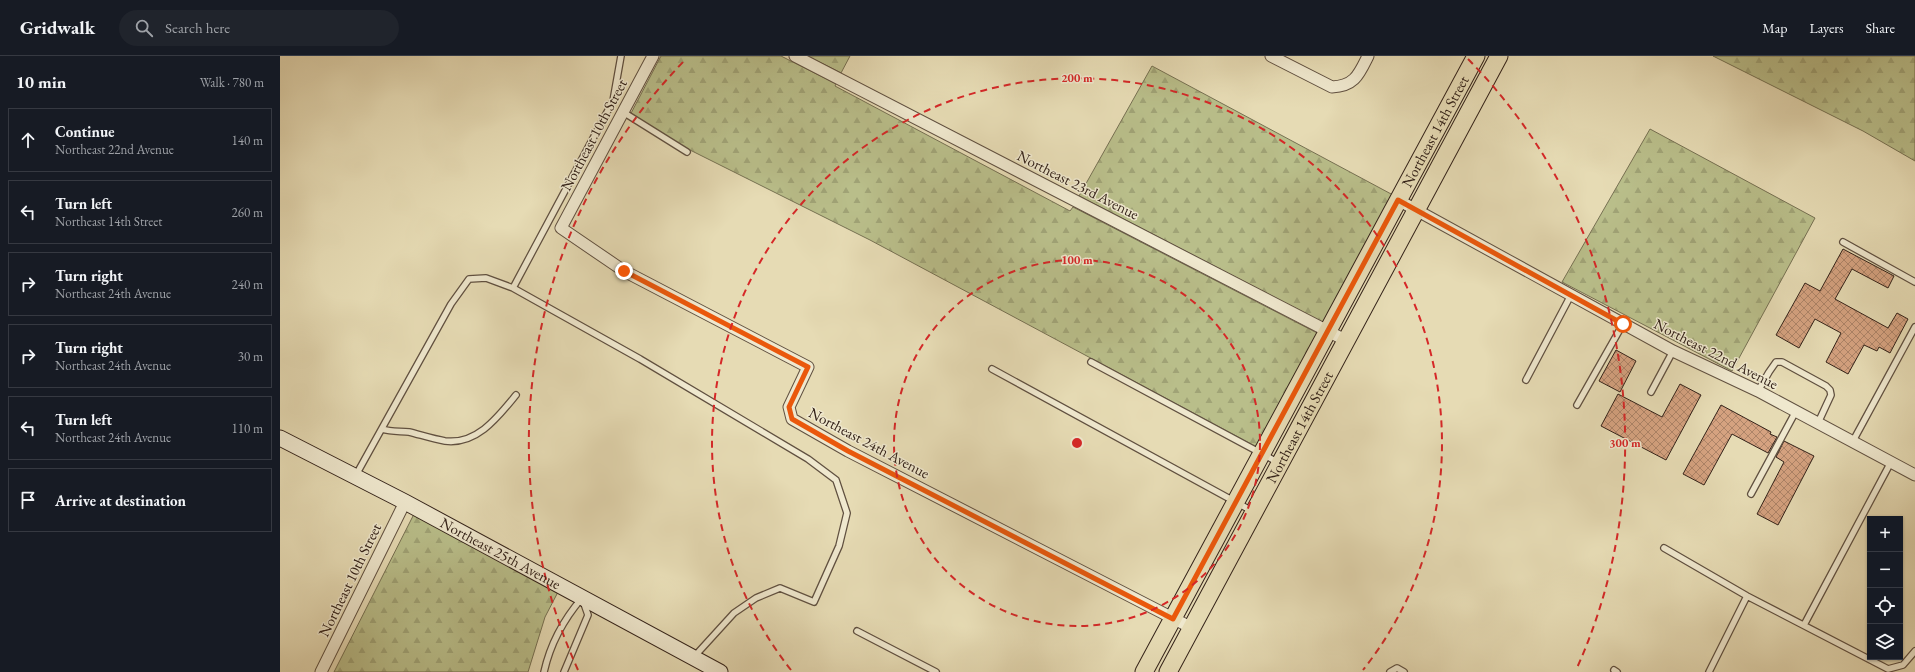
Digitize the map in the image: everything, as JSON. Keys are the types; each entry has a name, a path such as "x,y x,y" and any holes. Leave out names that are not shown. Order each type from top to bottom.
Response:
{"main road":[{"name":"Northeast 14th Street","path":"1144,672 1476,56"},
{"name":"Northeast 14th Street","path":"1168,672 1499,56"},
{"name":"Northeast 25th Avenue","path":"280,438 405,502 720,672"}],"street":[{"name":"Northeast 10th Street","path":"561,228 653,56"},
{"name":"Northeast 23rd Avenue","path":"795,56 1347,341"},
{"path":"1271,56 1332,87 1343,87 1352,82 1368,56"},
{"name":"Northeast 22nd Avenue","path":"1398,200 1673,351 1758,391 1915,475"},
{"name":"Northeast 24th Avenue","path":"561,228 624,271 808,367 789,407 792,419 848,451 1192,628"},
{"name":"Northeast 10th Street","path":"321,672 405,502"}],"lane":[{"path":"513,288 613,101 620,56"},
{"path":"623,112 687,152"},
{"path":"1843,242 1915,282"},
{"path":"355,476 451,304 469,279 486,278 513,288 640,359 808,459 836,480 847,513 839,546 814,602 780,588 756,598 734,613 693,658"},
{"path":"1526,380 1571,295"},
{"path":"1577,405 1623,324"},
{"path":"1852,441 1915,327"},
{"path":"1651,392 1673,351"},
{"path":"1091,362 1281,464"},
{"path":"1758,391 1776,362 1782,362 1826,386 1830,390 1831,395 1818,423"},
{"path":"992,369 1235,503 1254,512"},
{"path":"382,429 409,432 447,441 462,441 477,434 493,423 516,395"},
{"path":"1751,494 1796,411"},
{"path":"1804,625 1892,462"},
{"path":"1664,548 1747,596 1888,669 1903,665 1915,651"},
{"path":"1709,672 1747,596"},
{"path":"544,672 547,659 568,615 582,598 588,614 564,672"},
{"path":"857,631 936,672"},
{"path":"1390,672 1397,668 1404,672"}],"green space":[{"path":"661,56 781,56 836,84 835,86 1070,211 1073,207 1319,334 1257,447 870,240 628,119"},
{"path":"808,56 850,56 841,73"},
{"path":"1713,56 1915,56 1915,161 1863,131"},
{"path":"1152,66 1393,195 1324,323 1079,196"},
{"path":"1650,129 1815,218 1732,371 1562,282"},
{"path":"414,514 558,592 545,617 528,672 334,672"}],"building":[{"path":"1843,249 1894,276 1888,288 1852,269 1835,299 1888,328 1897,313 1908,319 1890,353 1879,347 1877,351 1864,345 1848,374 1826,362 1841,333 1815,319 1799,348 1776,335 1805,283 1820,291"},
{"path":"1616,350 1636,361 1620,392 1599,381"},
{"path":"1680,384 1701,395 1666,460 1601,426 1618,394 1662,417"},
{"path":"1721,405 1771,432 1770,434 1777,437 1768,453 1732,434 1704,485 1683,474"},
{"path":"1784,441 1814,456 1778,525 1757,514 1784,462 1776,457"}],"route":[{"path":"624,271 808,367 789,407 792,419 848,451 1173,619 1398,200 1623,324"}]}
